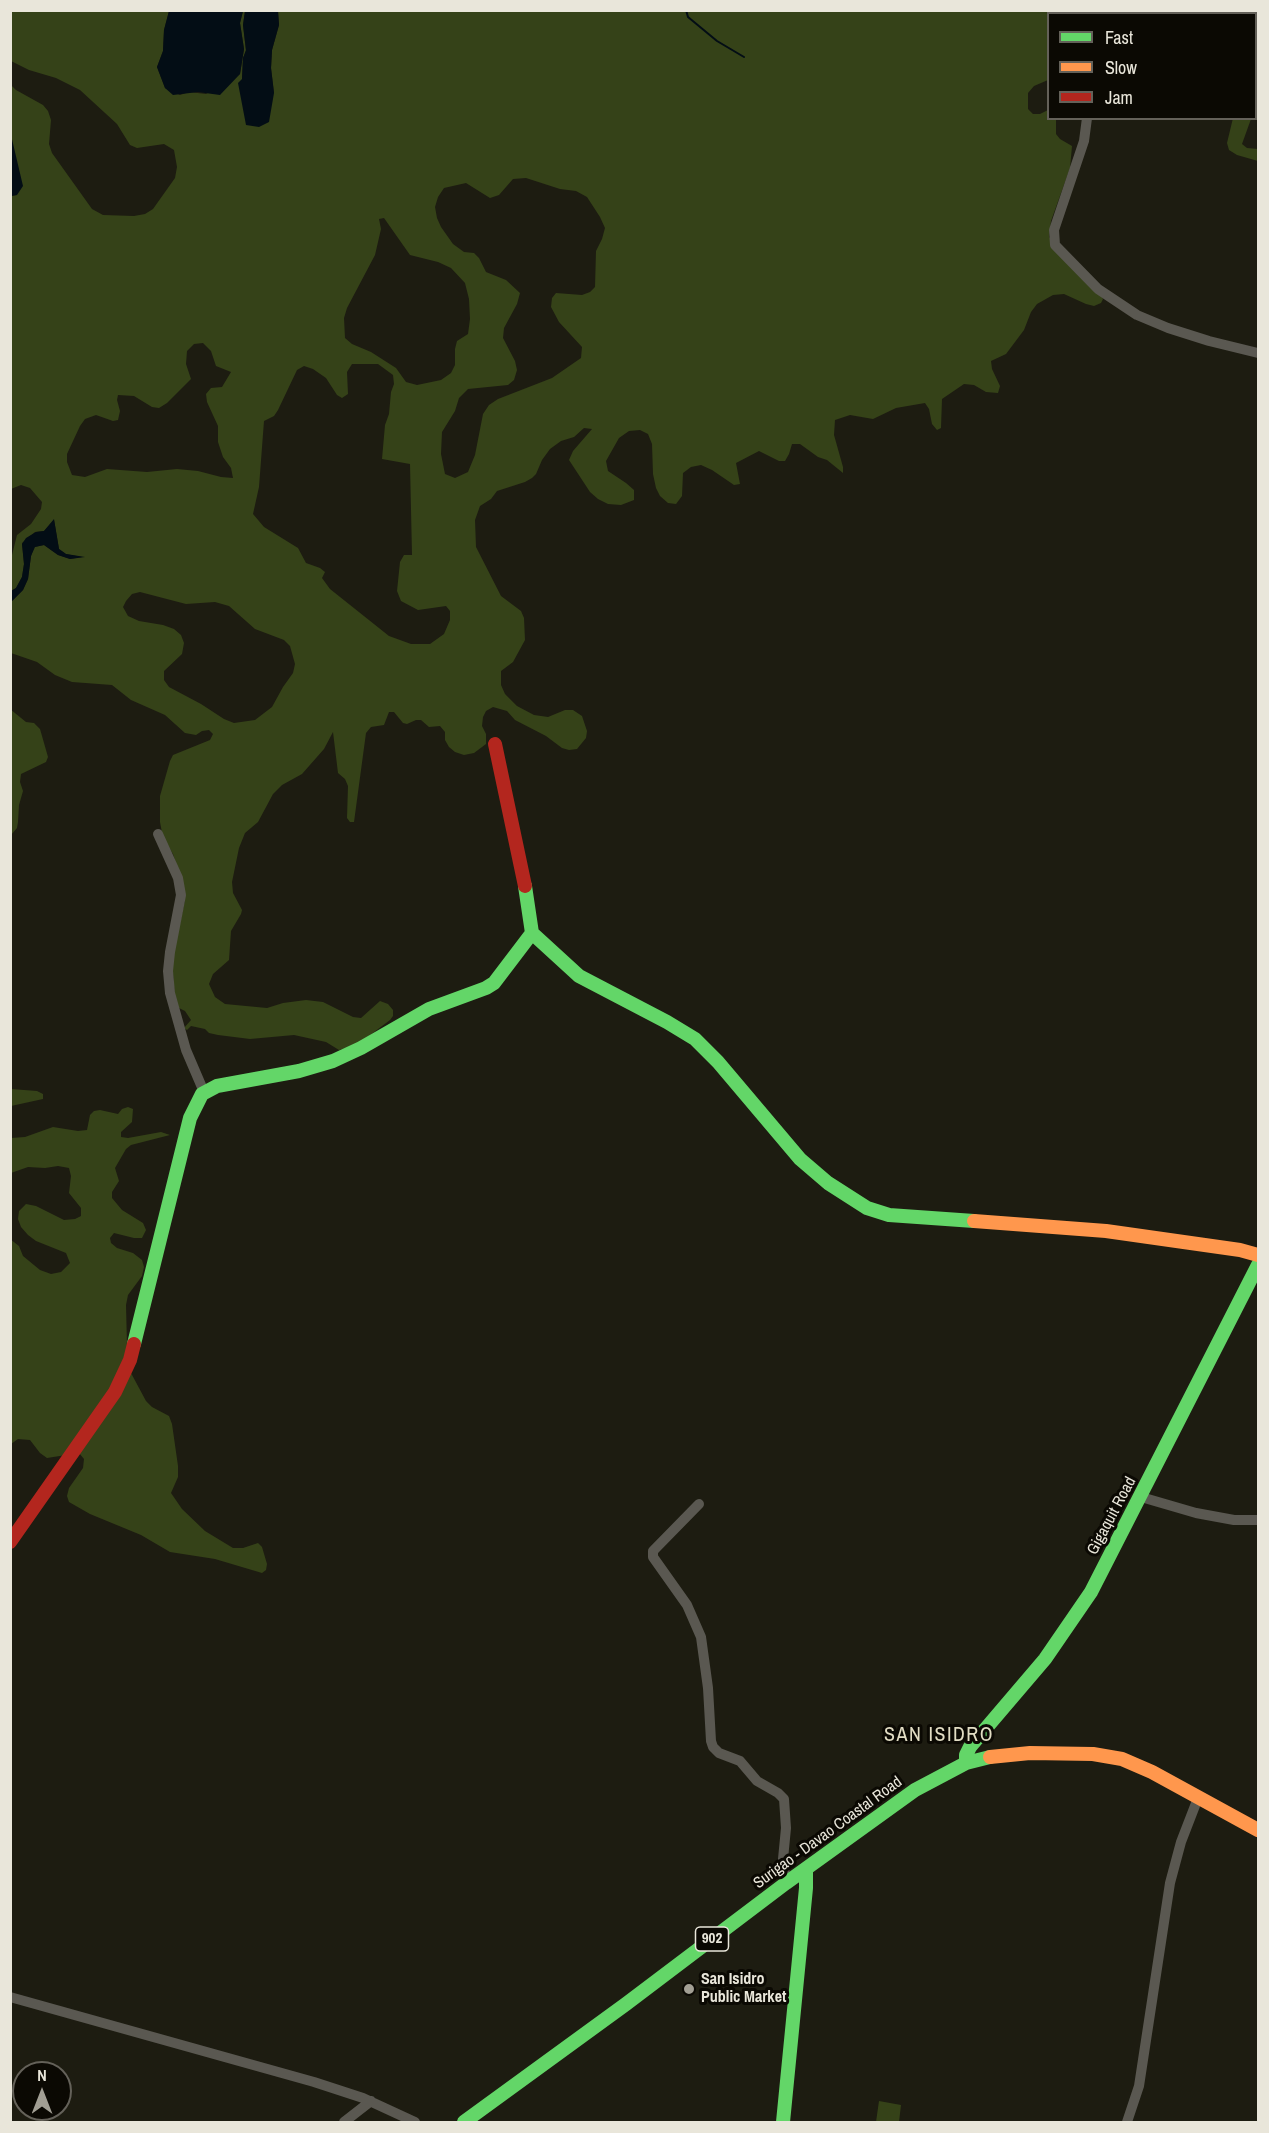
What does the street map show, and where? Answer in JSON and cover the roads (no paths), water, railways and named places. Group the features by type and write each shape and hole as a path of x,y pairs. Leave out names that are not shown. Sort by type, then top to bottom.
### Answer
{"main road":[{"path":"10,1542 115,1392 123,1376 136,1340 190,1118 198,1098 204,1092 217,1086 299,1071 333,1061 361,1048 429,1008 486,988 494,983 531,933 530,909 495,744"},
{"path":"531,933 579,976 668,1022 695,1039 718,1062 800,1159 828,1183 867,1208 889,1215 1106,1231 1240,1250 1258,1255"},
{"name":"Gigaquit Road","path":"966,1763 966,1755 970,1747 1032,1676 1091,1592 1258,1265"},
{"name":"Surigao - Davao Coastal Road","path":"464,2122 915,1790 966,1763 991,1757 1030,1754 1078,1753 1107,1756 1137,1765 1258,1830"},
{"path":"783,2122 807,1869"}],"street":[{"path":"1087,120 1084,141 1054,230 1056,246 1098,289 1137,315 1199,338 1258,352"},
{"path":"158,834 178,878 182,895 170,952 168,971 170,993 186,1050 204,1092"},
{"path":"1141,1497 1196,1513 1234,1520 1258,1520"},
{"path":"699,1504 653,1551 653,1557 687,1605 701,1637 713,1747 719,1753 740,1761 760,1783 784,1799 786,1828 783,1859 786,1883"},
{"path":"1127,2122 1139,2086 1170,1883 1181,1842 1198,1798"},
{"path":"10,1997 303,2078 370,2101 415,2122"},
{"path":"344,2122 370,2101"}],"waterway":[{"path":"686,10 688,17 717,41 744,57"}],"place":[{"name":"San Isidro Public Market","path":"689,1989"}],"district":[{"name":"SAN ISIDRO","path":"939,1736"}]}
